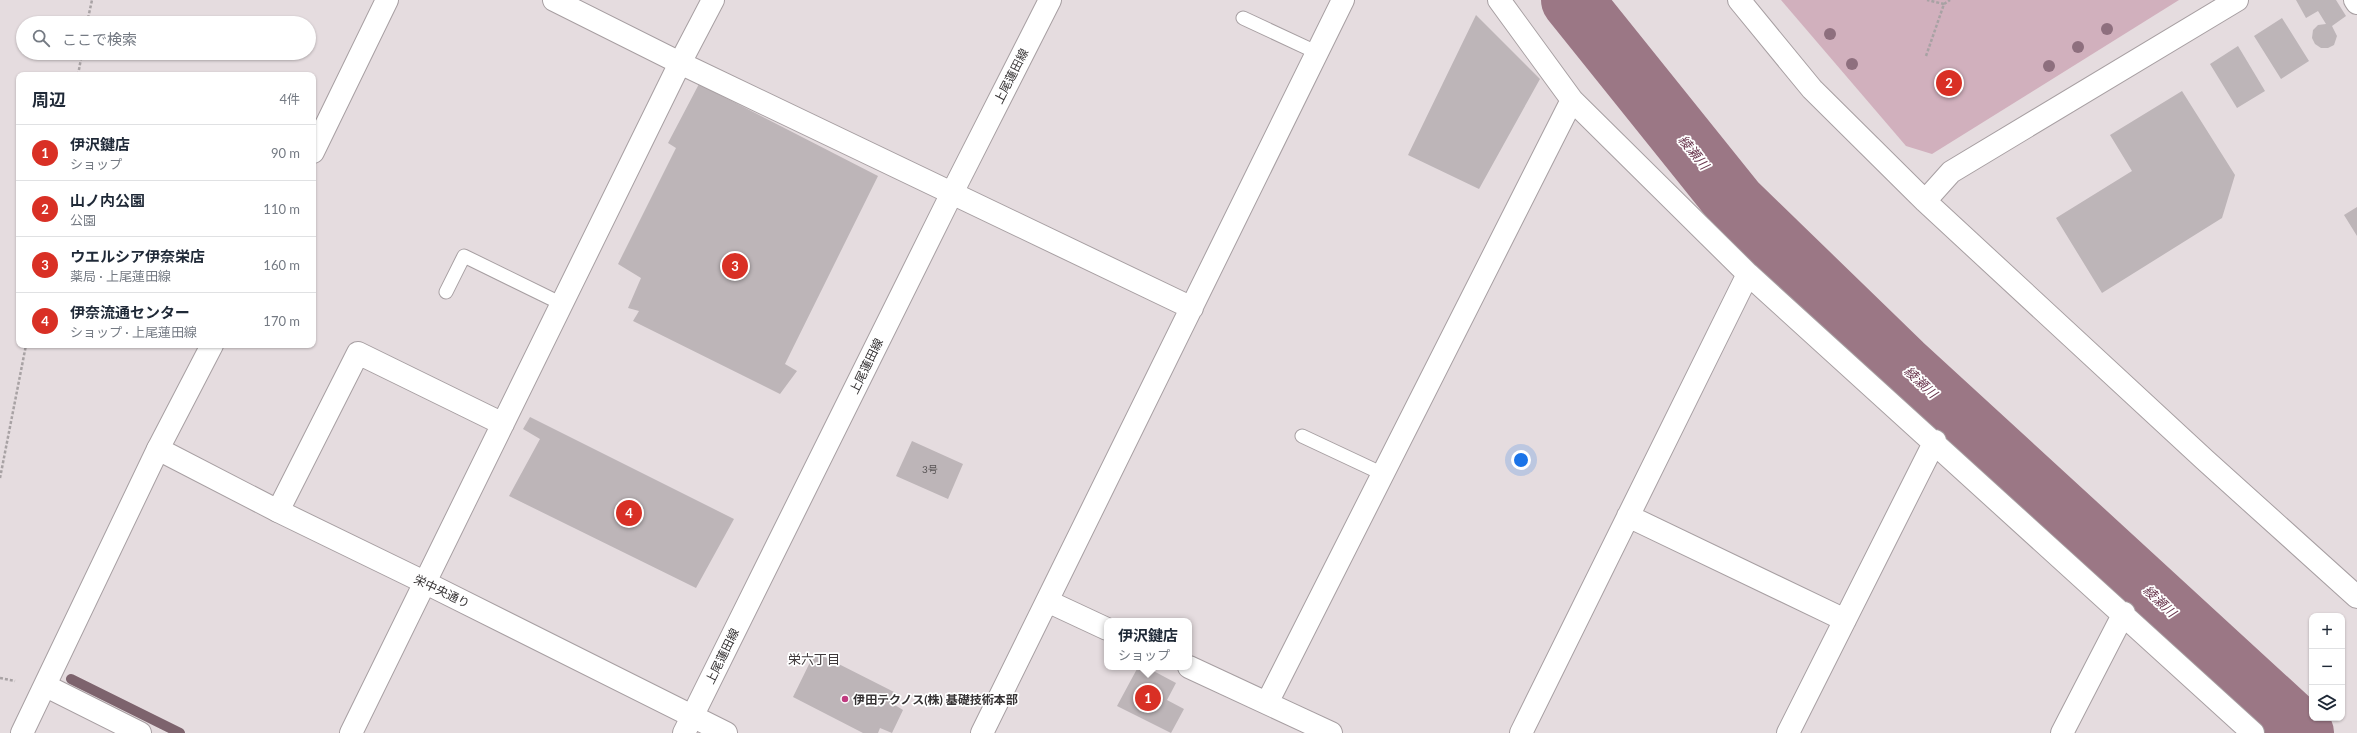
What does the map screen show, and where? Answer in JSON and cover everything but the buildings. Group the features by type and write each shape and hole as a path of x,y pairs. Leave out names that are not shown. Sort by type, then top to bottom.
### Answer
{"street":[{"path":"316,146 387,0"},
{"path":"554,0 680,63 1192,308"},
{"path":"351,733 680,63 713,0"},
{"name":"上尾蓮田線","path":"688,725 952,193 1050,0"},
{"path":"982,733 1343,0"},
{"path":"1499,0 1572,100 1748,274 1935,441 2253,733"},
{"path":"1739,0 1812,89 1925,201 2205,460 2357,596"},
{"path":"1925,201 1951,172 2237,0"},
{"path":"1267,703 1572,100"},
{"path":"1521,733 1748,274"},
{"path":"22,733 46,686 158,449 210,348"},
{"path":"278,511 358,353 503,424"},
{"path":"1788,733 1935,441"},
{"name":"栄中央通り","path":"158,449 278,511 424,582 688,725 726,733"},
{"path":"1628,516 1846,620"},
{"path":"1047,601 1104,628"},
{"path":"2062,733 2124,613"},
{"path":"1192,668 1331,733"},
{"path":"46,686 140,733"}],"lane":[{"path":"1243,18 1318,52"},
{"path":"446,292 464,256 562,304"},
{"path":"1302,436 1383,474"}],"path":[{"path":"89,16 92,0"},
{"path":"1927,0 1944,4"},
{"path":"1926,56 1944,4 1950,0"},
{"path":"79,72 81,60"},
{"path":"0,478 25,348"}],"shaded area":[{"path":"1781,0 2179,0 1932,154 1906,146"}],"waterway":[{"name":"綾瀬川","path":"1572,0 1735,203 1902,365 2303,733"},
{"path":"71,679 180,733"}],"place":[{"name":"山ノ内公園","path":"1949,83"},
{"name":"ウエルシア伊奈栄店","path":"735,266"},
{"name":"伊奈流通センター","path":"629,513"},
{"name":"伊沢鍵店","path":"1148,698"},
{"name":"伊田テクノス(株) 基礎技術本部","path":"845,699"}],"district":[{"name":"栄六丁目","path":"814,659"}]}
